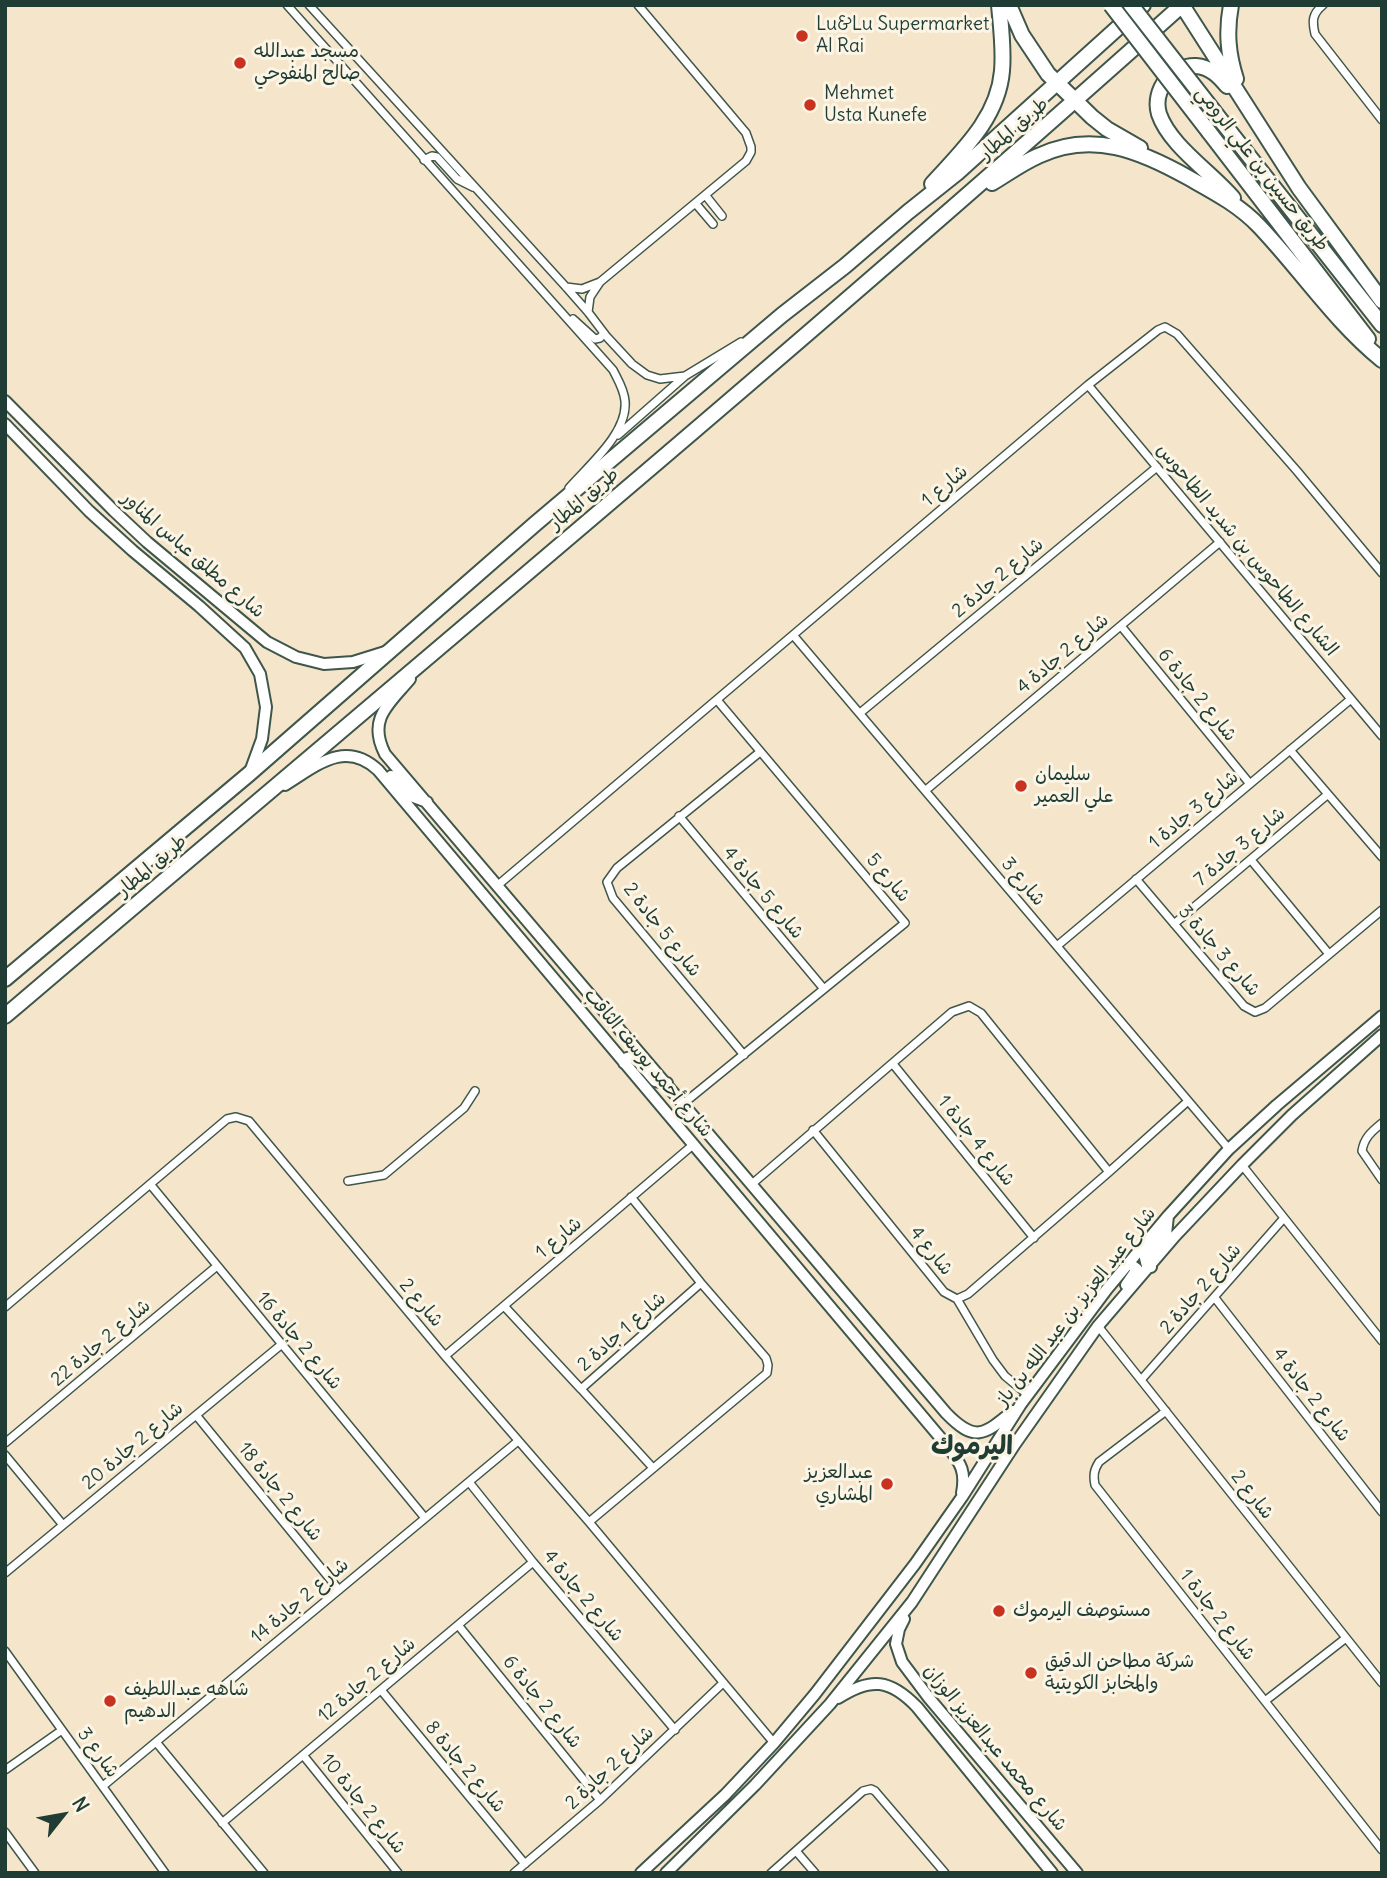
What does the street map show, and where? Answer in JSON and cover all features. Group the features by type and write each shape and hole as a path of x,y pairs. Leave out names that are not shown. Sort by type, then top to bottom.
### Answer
{"highway":[{"path":"908,212 970,142 993,106 1003,69 999,5"},
{"path":"1009,5 1037,60 1075,101 1107,129 1245,212"},
{"name":"طريق حسين بن علي الرومي","path":"1111,5 1382,358"},
{"name":"طريق حسين بن علي الرومي","path":"1131,5 1382,325"},
{"name":"طريق المطار","path":"5,979 249,774 535,524 782,315 957,173 1143,5"},
{"path":"1182,5 1299,188 1382,301"},
{"name":"طريق المطار","path":"5,1016 665,456 955,206 1182,5"},
{"path":"1231,5 1228,48 1242,97"},
{"path":"1242,97 1231,91 1209,69 1196,66 1183,68 1172,74 1163,84 1158,97 1158,110 1174,139 1223,186 1338,319 1382,358"},
{"path":"955,206 1025,162 1063,146 1112,146 1158,161"}],"street":[{"path":"287,5 613,370 622,387 625,413 609,443"},
{"path":"309,5 632,364 647,375 660,379 685,376"},
{"path":"588,312 590,297 600,282 706,196 746,161 751,152 749,138 638,5"},
{"path":"1323,5 1314,13 1312,19 1315,34 1382,120"},
{"path":"424,160 437,157 457,179 477,189"},
{"path":"706,196 722,216"},
{"path":"696,204 713,225"},
{"path":"566,288 582,289 600,282"},
{"path":"561,311 596,339 604,333"},
{"path":"535,524 609,443 685,376 782,315"},
{"name":"شارع 1","path":"498,885 1088,385 1152,334 1165,327 1177,334 1382,573"},
{"name":"الشارع الطاحوس بن شديد الطاحوس","path":"1088,385 1382,736"},
{"name":"شارع مطلق عباس المناور","path":"5,401 147,542 267,642 296,657 324,664 353,662 391,650"},
{"name":"شارع مطلق عباس المناور","path":"5,424 89,511 245,648 260,674 266,707 262,739 249,774"},
{"name":"شارع 2 جادة 2","path":"860,713 1157,467"},
{"name":"شارع 2 جادة 4","path":"926,790 1220,542"},
{"path":"183,594 192,594 198,583"},
{"name":"شارع 2 جادة 6","path":"1121,626 1250,784"},
{"name":"شارع 3","path":"793,635 1229,1149"},
{"name":"شارع أحمد يوسف الثاقب","path":"431,653 382,713 378,733 385,754 946,1413 963,1428 975,1433 990,1430 1024,1400"},
{"name":"شارع 3 جادة 1","path":"1057,946 1351,699"},
{"name":"شارع 5","path":"684,1103 905,923 717,700"},
{"path":"1290,750 1382,857"},
{"name":"شارع 5 جادة 2","path":"744,1055 613,898 607,882 617,868 761,752"},
{"name":"شارع أحمد يوسف الثاقب","path":"253,805 325,760 335,757 356,756 378,770 906,1395 960,1463 965,1479 962,1497"},
{"path":"378,770 388,772 411,796 428,802"},
{"name":"شارع 3 جادة 7","path":"1174,924 1327,795"},
{"name":"شارع 5 جادة 4","path":"679,816 824,989"},
{"path":"1251,860 1329,954"},
{"name":"شارع 3 جادة 3","path":"1136,879 1244,1006 1255,1012 1265,1008 1382,910"},
{"path":"752,1184 953,1012 969,1006 981,1013 1109,1172"},
{"name":"شارع عبد العزيز بن عبد الله بن باز","path":"644,1872 725,1795 815,1694 908,1573 962,1497 1024,1400 1107,1289 1168,1216 1229,1149 1382,1016"},
{"path":"1368,1046 1363,1038 1382,1021"},
{"name":"شارع عبد العزيز بن عبد الله بن باز","path":"668,1871 755,1785 830,1703 912,1602 1015,1444 1098,1326 1175,1236 1242,1164 1382,1035"},
{"path":"1321,1089 1325,1079 1356,1047 1352,1040"},
{"path":"624,1063 627,1058 632,1057 655,1081 667,1083"},
{"name":"شارع 4 جادة 1","path":"893,1064 1034,1238"},
{"path":"348,1181 384,1175 464,1108 475,1091"},
{"name":"شارع 4","path":"813,1130 944,1292 957,1299 968,1294 1034,1238 1188,1101"},
{"name":"شارع 2","path":"5,1307 227,1119 236,1117 248,1121 774,1743"},
{"path":"1382,1124 1371,1132 1362,1151 1382,1180"},
{"name":"شارع 1","path":"445,1356 694,1144"},
{"path":"1242,1164 1382,1341"},
{"name":"شارع 2 جادة 16","path":"149,1184 425,1518"},
{"path":"589,1522 767,1373 766,1358 631,1197"},
{"path":"1150,1267 1147,1266 1145,1258 1166,1234 1168,1216"},
{"name":"شارع 2 جادة 2","path":"1141,1380 1284,1218"},
{"path":"1111,1311 1114,1299 1136,1273 1135,1266 1129,1263"},
{"name":"شارع 2 جادة 22","path":"5,1443 217,1266"},
{"name":"شارع 1 جادة 2","path":"653,1468 581,1389 701,1283"},
{"name":"شارع 2 جادة 4","path":"1215,1298 1382,1512"},
{"path":"957,1299 993,1360 1024,1400"},
{"path":"503,1306 581,1389"},
{"name":"شارع 2","path":"1098,1326 1382,1683"},
{"name":"شارع 2 جادة 20","path":"5,1573 282,1344"},
{"path":"906,1395 912,1396 933,1420 939,1422 944,1419 946,1413"},
{"name":"شارع 2 جادة 1","path":"1166,1411 1099,1462 1094,1470 1095,1485 1382,1850"},
{"name":"شارع 2 جادة 18","path":"196,1415 339,1590"},
{"name":"شارع 2 جادة 14","path":"103,1786 518,1441"},
{"path":"5,1455 63,1525"},
{"name":"شارع 2 جادة 4","path":"468,1482 675,1730"},
{"name":"شارع 2 جادة 12","path":"222,1823 533,1562"},
{"name":"شارع محمد عبدالعزيز الوزان","path":"912,1602 899,1629 896,1644 902,1662 929,1698 1077,1873"},
{"name":"شارع 2 جادة 6","path":"458,1625 600,1800"},
{"path":"1265,1701 1346,1638"},
{"name":"شارع 3","path":"6,1652 165,1873"},
{"name":"شارع 2 جادة 2","path":"514,1873 600,1800 723,1682"},
{"name":"شارع محمد عبدالعزيز الوزان","path":"830,1703 854,1688 869,1684 884,1683 903,1693 1052,1873"},
{"name":"شارع 2 جادة 8","path":"381,1690 525,1864"},
{"path":"917,1707 921,1700 929,1698"},
{"path":"5,1770 62,1730"},
{"path":"156,1742 264,1873"},
{"name":"شارع 2 جادة 10","path":"303,1755 398,1873"},
{"path":"771,1873 863,1791 871,1789 945,1873"},
{"path":"668,1871 663,1862 666,1856 689,1834 693,1824"},
{"path":"5,1832 35,1873"},
{"path":"1025,1839 1032,1841 1055,1869 1061,1870 1068,1863"},
{"path":"796,1851 815,1873"}],"place":[{"name":"Lu&Lu Supermarket Al Rai","path":"802,36"},
{"name":"مسجد عبدالله صالح المنفوحي","path":"240,63"},
{"name":"Mehmet Usta Kunefe","path":"810,105"},
{"name":"سليمان علي العمير","path":"1021,786"},
{"name":"عبدالعزيز المشاري","path":"887,1484"},
{"name":"مستوصف اليرموك","path":"999,1611"},
{"name":"شركة مطاحن الدقيق والمخابز الكويتية","path":"1031,1673"},
{"name":"شاهه عبداللطيف الدهيم","path":"110,1701"}],"district":[{"name":"اليرموك","path":"972,1447"}]}
